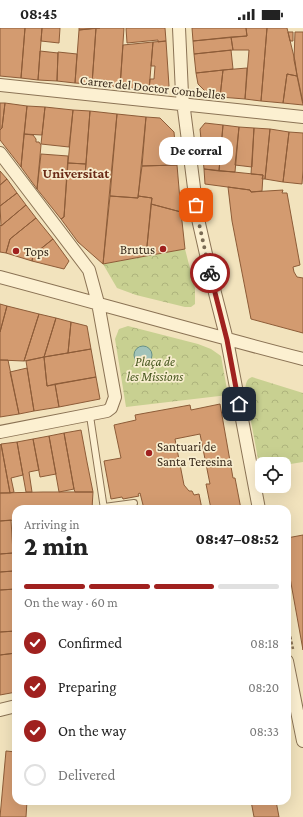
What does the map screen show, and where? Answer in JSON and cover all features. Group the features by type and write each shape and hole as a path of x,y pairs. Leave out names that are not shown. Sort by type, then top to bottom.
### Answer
{"street":[{"path":"178,28 184,105 198,219 227,340 258,505"},
{"name":"Carrer del Doctor Combelles","path":"0,85 303,117"},
{"path":"0,153 89,270 98,303 115,397 111,408 107,411 90,416 0,432"},
{"path":"0,278 98,303 227,340 303,359"},
{"path":"291,672 298,690 303,741"},
{"path":"0,710 12,707"}],"lane":[{"path":"90,416 104,505"},
{"path":"122,505 134,503"}],"green space":[{"path":"185,249 195,288 195,304 191,307 185,307 136,295 117,288 103,264"},
{"name":"Plaça de les Missions","path":"128,326 198,344 211,349 221,356 228,395 126,407 115,339 119,329"},
{"path":"252,377 303,393 303,462 291,464 291,457 258,457 245,390 247,380"}],"water":[{"path":"139,346 147,346 152,351 150,362 147,364 139,364 134,359 134,351"}],"building":[{"path":"0,28 25,28 21,78 0,76"},
{"path":"25,28 42,28 38,80 21,78"},
{"path":"42,28 60,28 59,43 41,41"},
{"path":"79,28 100,28 79,30"},
{"path":"96,28 124,28 120,87 92,84"},
{"path":"96,28 92,84 75,83 79,30"},
{"path":"126,28 165,28 166,41 158,42 158,40 127,43"},
{"path":"192,28 246,28 247,36 193,41"},
{"path":"246,28 267,28 261,101 245,99 249,50 233,50 231,37 247,36"},
{"path":"267,28 287,28 295,61 297,76 287,74 283,103 261,101"},
{"path":"288,32 293,32 293,41 290,41"},
{"path":"295,32 303,32 303,103 294,60"},
{"path":"231,37 233,50 194,54 193,41"},
{"path":"166,41 169,86 167,89 161,91 149,90 150,79 154,79 155,66 151,66 153,42"},
{"path":"153,42 149,90 120,87 123,45"},
{"path":"231,50 233,69 196,73 194,54"},
{"path":"40,51 58,53 57,81 38,80"},
{"path":"58,52 77,54 75,83 57,81"},
{"path":"247,68 245,99 220,97 223,70"},
{"path":"223,70 220,97 210,96 198,84 196,73"},
{"path":"287,74 297,76 303,105 283,103"},
{"path":"0,103 5,103 2,128 0,130"},
{"path":"5,103 27,106 21,167 0,140 0,130 2,128"},
{"path":"27,106 45,107 42,135 24,134"},
{"path":"45,107 73,110 69,147 41,144"},
{"path":"73,110 90,111 86,164 68,163"},
{"path":"90,111 117,114 111,176 85,175"},
{"path":"117,114 146,117 138,198 110,196"},
{"path":"146,117 160,118 174,132 177,165 142,166"},
{"path":"205,123 223,125 219,171 204,169 200,129"},
{"path":"223,125 239,127 235,172 219,171"},
{"path":"239,127 254,128 252,167 235,165"},
{"path":"254,128 270,129 265,179 262,179 263,175 251,174"},
{"path":"270,129 289,132 283,182 265,179"},
{"path":"289,132 303,133 302,184 283,182"},
{"path":"24,134 33,135 36,142 39,142 41,145 37,189 21,167"},
{"path":"41,154 68,156 64,217 61,219 37,189"},
{"path":"68,163 86,164 85,175 111,176 103,264 78,242 61,219 64,217"},
{"path":"177,165 181,212 151,204 152,198 138,196 142,166"},
{"path":"204,169 263,175 262,191 251,192 250,190 205,184"},
{"path":"0,171 7,179 0,185"},
{"path":"7,179 17,193 0,206 0,185"},
{"path":"228,187 250,190 251,192 283,190 282,193 287,193 300,265 293,267 297,277 303,278 303,333 251,319 232,221"},
{"path":"17,193 26,205 1,226 0,206"},
{"path":"110,196 138,198 138,196 152,198 146,256 103,264"},
{"path":"151,204 181,212 185,249 146,256"},
{"path":"26,205 36,218 10,239 6,253 0,252 0,225 1,226"},
{"path":"36,218 53,239 33,255 32,261 6,253 10,239"},
{"path":"53,239 69,261 64,269 32,261 33,255"},
{"path":"0,304 7,306 0,332"},
{"path":"7,306 39,314 24,361 0,360 0,332"},
{"path":"39,314 56,318 44,357 24,361"},
{"path":"56,318 71,322 68,353 44,357"},
{"path":"71,322 87,326 91,349 68,353"},
{"path":"91,349 96,377 47,386 44,357"},
{"path":"44,357 47,386 55,384 59,407 34,411 26,361"},
{"path":"0,360 8,360 19,414 0,417"},
{"path":"27,368 34,411 19,414 10,372"},
{"path":"96,377 100,399 59,407 55,384"},
{"name":"Santuari de Santa Teresina","path":"220,404 233,478 235,478 240,505 210,505 206,484 210,484 200,434 175,439 184,485 189,491 192,491 194,495 199,494 201,505 143,505 140,493 138,494 139,496 123,499 122,497 111,499 104,461 121,458 114,425 136,420 135,415 190,405 191,410"},
{"path":"81,430 93,492 75,492 74,489 64,433"},
{"path":"64,433 74,489 59,492 49,436"},
{"path":"49,436 56,474 40,477 33,439"},
{"path":"33,439 39,470 29,472 32,492 26,492 17,442"},
{"path":"17,442 23,475 11,478 14,492 10,493 1,444"},
{"path":"1,444 10,493 0,493"},
{"path":"93,492 92,505 12,505 12,520 0,521 0,493"},
{"path":"11,520 12,553 0,554 0,521"},
{"path":"303,535 303,650 291,583 291,537"},
{"path":"12,553 12,571 0,572 0,554"},
{"path":"12,571 12,589 0,590 0,572"},
{"path":"12,589 12,631 0,632 0,590"},
{"path":"12,631 12,654 0,655 0,632"},
{"path":"12,654 12,693 0,695 0,655"},
{"path":"6,751 12,752 12,805 27,805 26,817 0,817"},
{"path":"252,805 277,805 279,817 254,817"}],"way so far":[{"path":"196,205 210,273"}],"place":[{"name":"De corral","path":"196,205"},
{"name":"Brutus","path":"163,249"},
{"name":"Tops","path":"16,251"},
{"name":"Santuari de Santa Teresina","path":"149,453"}],"district":[{"name":"Universitat","path":"76,173"}],"route":[{"path":"210,273 227,340 239,404"}]}
